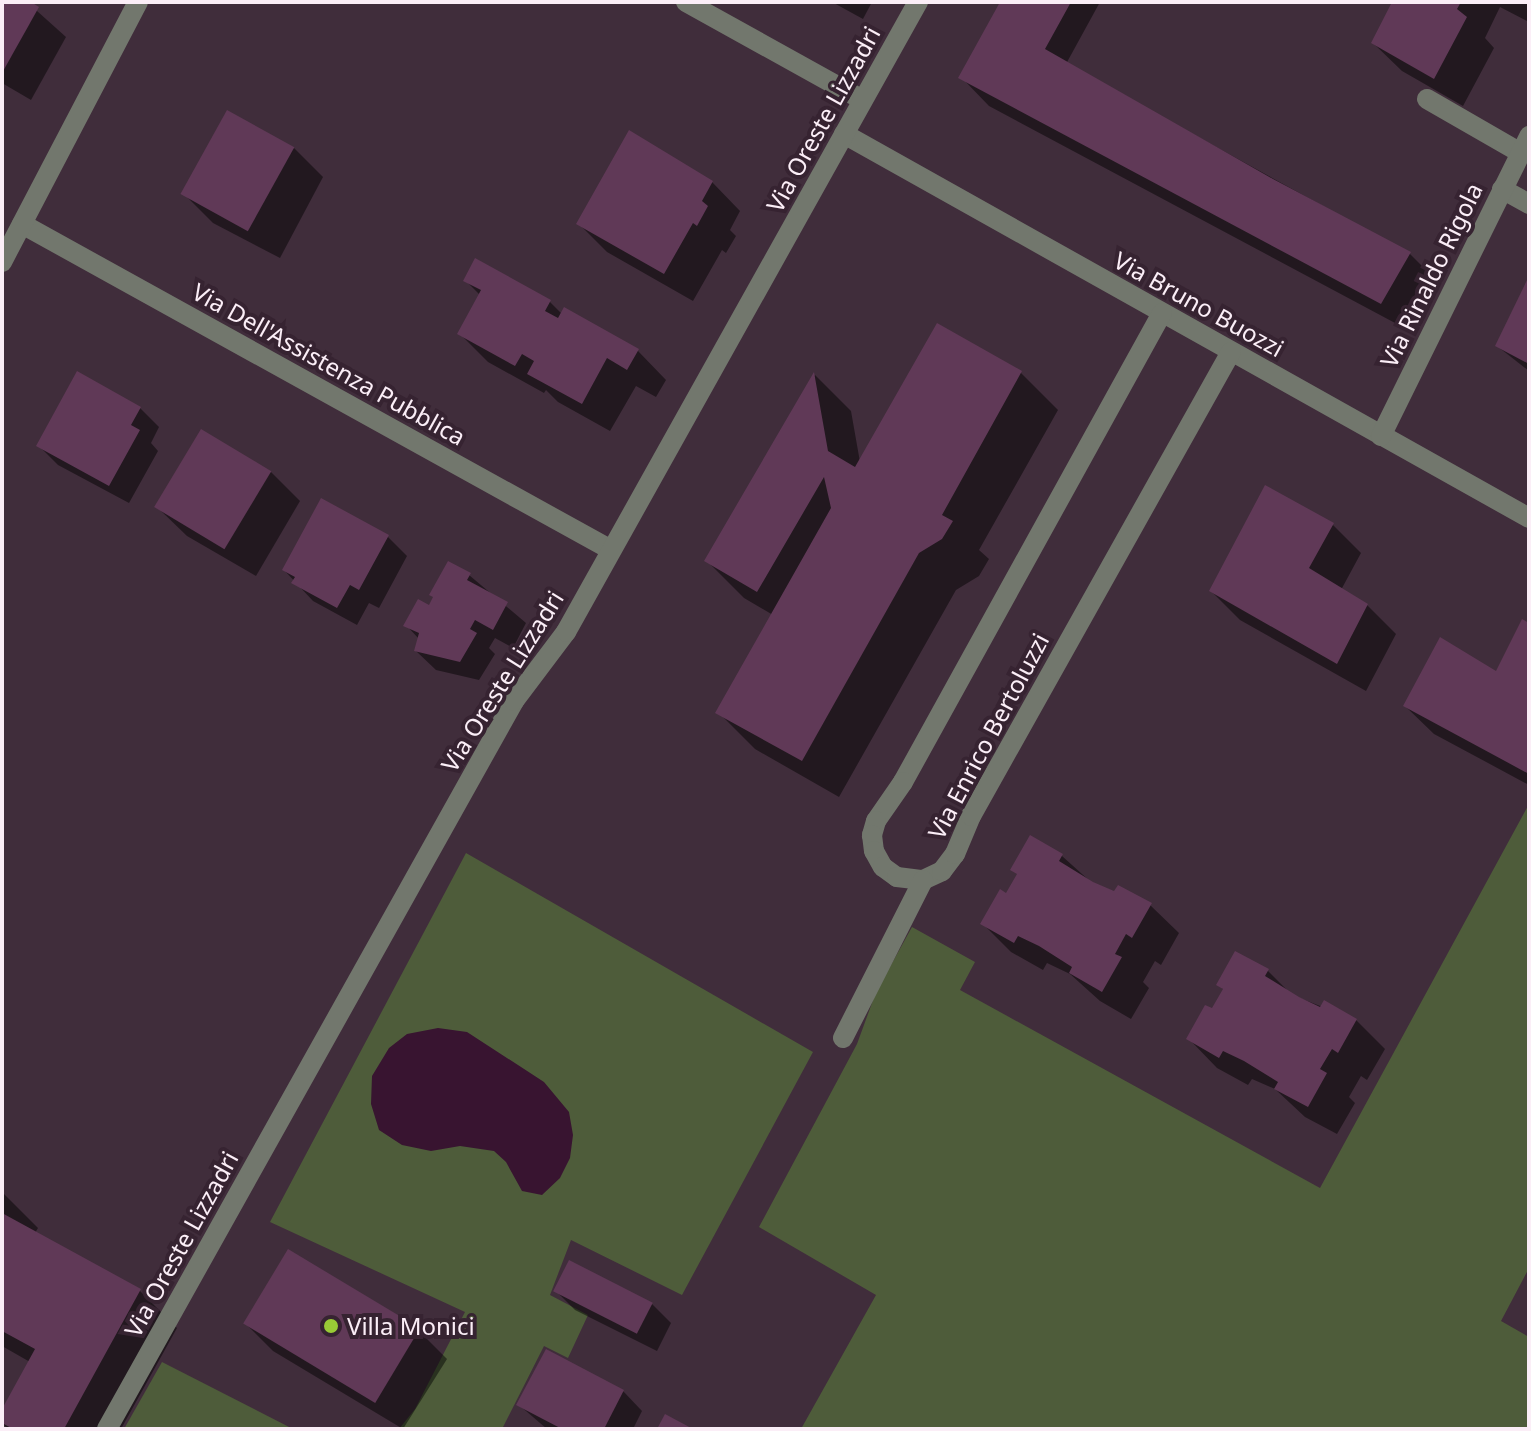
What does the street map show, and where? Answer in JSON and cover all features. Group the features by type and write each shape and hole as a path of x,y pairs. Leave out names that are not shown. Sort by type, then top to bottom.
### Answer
{"street":[{"path":"2,262 138,2"},
{"path":"686,2 863,100"},
{"name":"Via Oreste Lizzadri","path":"107,1429 514,701 560,641 918,2"},
{"path":"1427,99 1525,144"},
{"name":"Via Bruno Buozzi","path":"844,134 1529,518"},
{"name":"Via Rinaldo Rigola","path":"1381,436 1525,144"},
{"path":"1502,189 1529,204"},
{"name":"Via Dell'Assistenza Pubblica","path":"22,224 611,550"},
{"name":"Via Enrico Bertoluzzi","path":"1162,313 903,782 876,821 872,835 874,851 883,867 897,877 923,880 942,871 955,854 971,816 1231,352"},
{"path":"843,1038 923,880"}],"green space":[{"path":"1529,804 1529,1268 1501,1321 1529,1337 1529,1429 801,1429 876,1295 759,1227 857,1044 876,992 912,927 975,962 960,990 1320,1188"},
{"path":"466,853 813,1052 682,1295 571,1240 550,1295 588,1315 568,1358 544,1346 502,1429 399,1429 415,1409 465,1312 270,1222"},
{"path":"162,1362 293,1429 124,1429"}],"shaded area":[{"path":"438,1028 467,1032 544,1082 569,1112 573,1135 570,1158 560,1178 542,1195 522,1191 506,1162 494,1151 460,1146 431,1151 402,1145 379,1130 371,1104 372,1076 389,1048 407,1034"}],"building":[{"path":"2,2 31,2 39,7 2,73"},
{"path":"1000,2 1071,2 1045,49 1273,179 1411,252 1381,304 958,78"},
{"path":"1392,2 1461,2 1457,9 1467,17 1434,79 1371,43"},
{"path":"227,110 294,147 248,231 180,194"},
{"path":"629,130 713,181 702,201 708,206 697,226 693,223 664,274 576,224"},
{"path":"475,258 551,300 545,311 558,318 564,307 639,349 627,370 607,358 582,404 527,374 534,361 522,354 515,366 457,334 481,290 463,281"},
{"path":"1529,276 1529,364 1495,346"},
{"path":"937,323 1022,371 942,515 953,521 942,539 919,553 802,761 715,713 831,508 824,477 757,592 704,561 814,372 828,451 855,467"},
{"path":"77,371 141,407 131,425 140,430 109,486 36,446"},
{"path":"201,429 271,471 224,549 154,507"},
{"path":"1265,485 1334,523 1309,568 1368,604 1337,664 1209,591"},
{"path":"321,498 389,535 359,590 350,585 337,608 291,583 295,577 282,570"},
{"path":"448,561 471,573 467,580 508,602 493,630 475,620 470,629 477,633 460,662 414,651 419,633 403,626 418,599 429,605 433,597 429,595"},
{"path":"1522,619 1529,623 1529,774 1403,706 1440,637 1496,671"},
{"path":"1030,835 1063,854 1059,861 1093,882 1114,891 1118,885 1152,903 1132,938 1126,934 1115,954 1122,957 1102,992 1069,973 1072,967 1039,946 1018,936 1014,943 980,924 1000,889 1006,893 1017,874 1010,870"},
{"path":"1235,951 1269,969 1265,976 1299,997 1320,1007 1324,1000 1357,1019 1338,1053 1332,1049 1320,1069 1327,1073 1308,1107 1274,1089 1278,1082 1244,1061 1223,1051 1219,1058 1186,1039 1205,1005 1212,1008 1223,989 1216,985"},
{"path":"2,1213 141,1289 64,1429 13,1429 2,1423 2,1409 35,1349 2,1331"},
{"name":"Villa Monici","path":"288,1249 420,1328 375,1403 243,1324"},
{"path":"569,1260 653,1303 637,1334 553,1291"},
{"path":"546,1349 624,1390 604,1429 562,1429 516,1405"},
{"path":"665,1414 693,1429 657,1429"}],"place":[{"name":"Villa Monici","path":"331,1326"}]}
